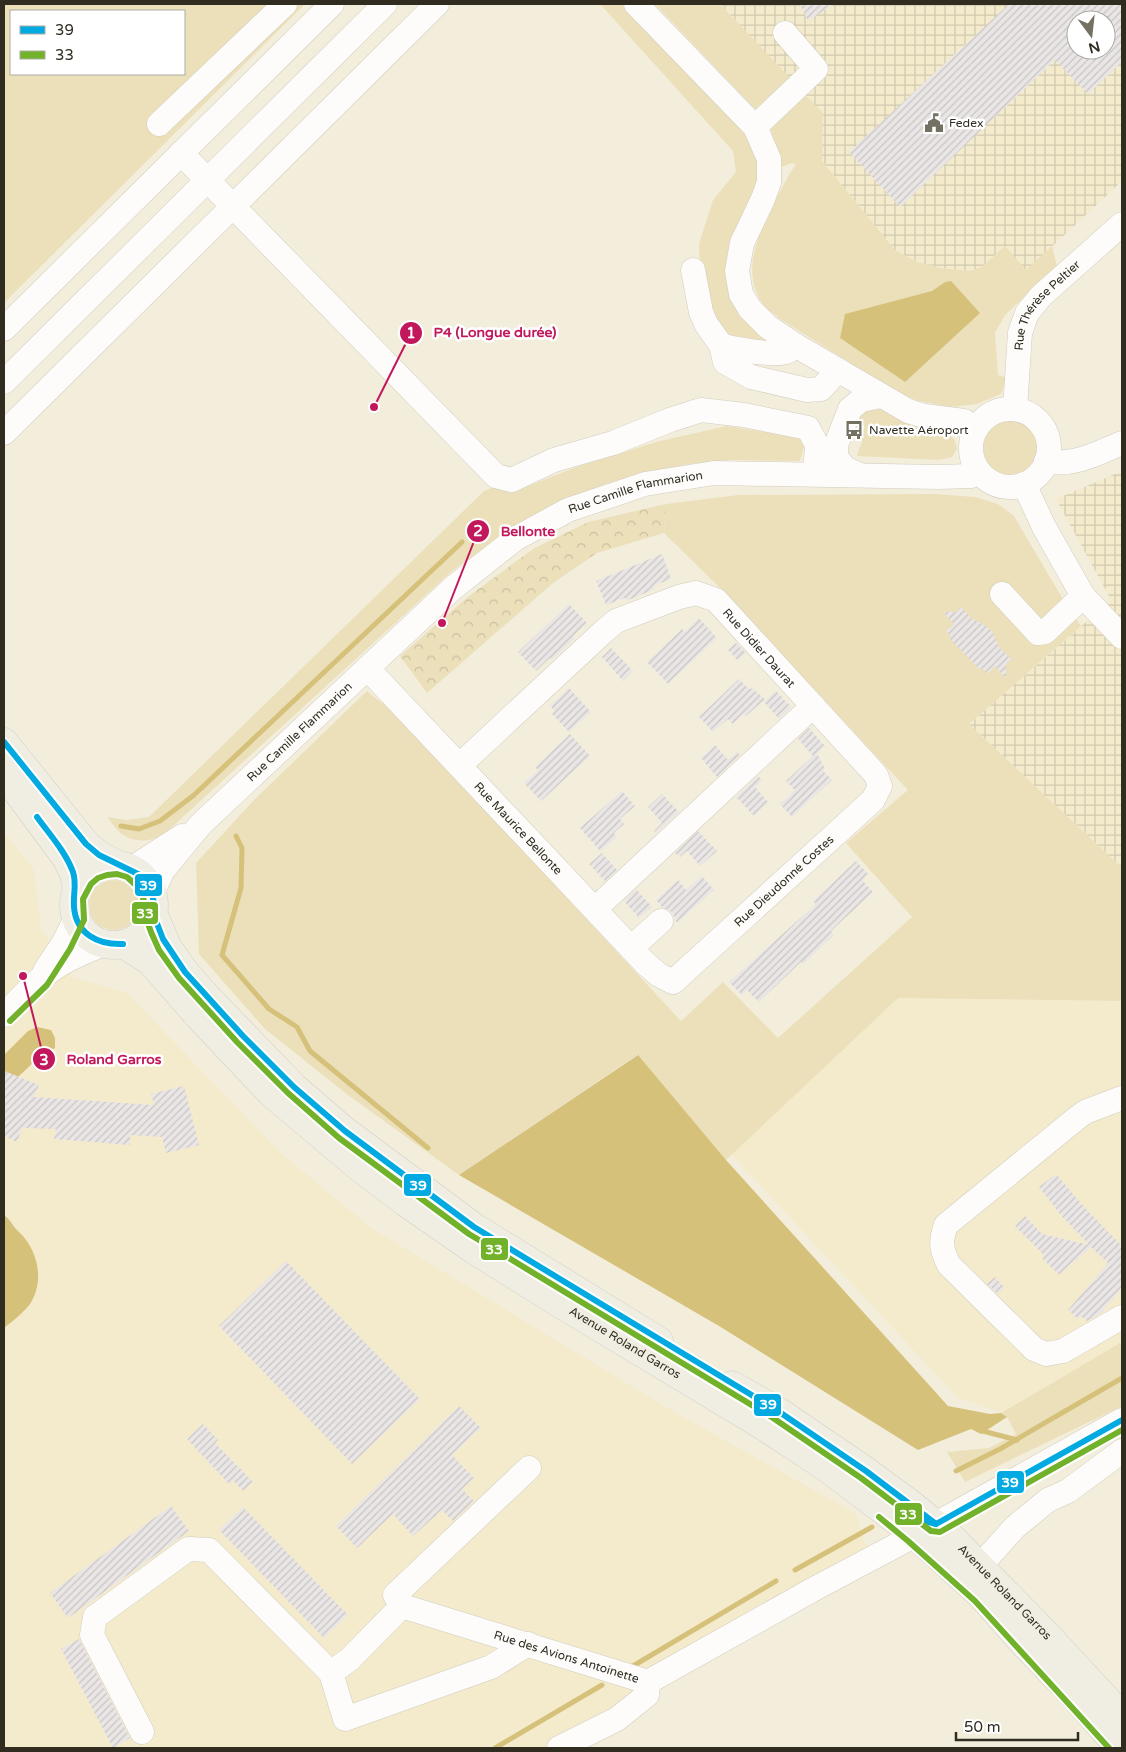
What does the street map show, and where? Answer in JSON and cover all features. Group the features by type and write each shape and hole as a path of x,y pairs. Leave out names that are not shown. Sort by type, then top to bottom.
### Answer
{"main road":[{"path":"4,742 86,844 99,855 144,879 153,903 149,924 143,933 134,940 114,944 94,940 80,927 74,908 77,889 68,859 4,774"},
{"path":"77,889 84,878 94,870 105,866 124,867"},
{"name":"Avenue Roland Garros","path":"153,903 167,946 185,972 294,1087 345,1131 474,1227 631,1324 778,1411 866,1471 925,1529 1024,1644 1068,1688 1120,1748"},
{"name":"Avenue Roland Garros","path":"114,944 150,961 201,1019 272,1094 353,1162 405,1202 474,1250 559,1304 765,1427 925,1529 950,1536 1046,1634 1122,1716"}],"street":[{"path":"159,124 285,4"},
{"path":"4,328 332,4"},
{"path":"4,382 385,4"},
{"path":"4,433 437,4"},
{"path":"636,4 755,127 769,159 769,182 742,243 736,271 742,294 750,309 768,327 795,345 908,411 924,416 964,421 976,429"},
{"path":"755,127 816,69 785,33"},
{"path":"181,153 496,476 512,480 554,460 613,443 670,420 701,410 744,415 808,428 817,445 815,474"},
{"name":"Rue Thérèse Peltier","path":"1014,409 1020,333 1027,313 1041,296 1122,224"},
{"path":"693,270 701,312 706,324 721,344 725,362 751,377 807,390 821,389 838,370"},
{"path":"721,344 733,349 778,354 788,352 795,345"},
{"path":"860,475 845,468 836,457 836,445 850,409 861,400 881,396"},
{"path":"1014,409 1026,412 1036,419 1043,428 1048,444 1046,461 1042,471 1034,479 1012,487 999,486 979,472 973,462 971,451 972,439 976,429 992,413 1014,409"},
{"path":"1046,461 1058,464 1080,460 1122,443"},
{"name":"Rue Camille Flammarion","path":"153,903 163,870 201,824 453,588 515,539 568,510 645,484 714,473 938,477 971,476 979,472"},
{"path":"1024,484 1044,527 1084,596 1122,637"},
{"name":"Rue Didier Daurat","path":"460,765 616,621 679,597 696,593 716,600 876,775"},
{"path":"1002,594 1038,633 1045,632 1050,628 1084,596"},
{"name":"Rue Maurice Bellonte","path":"368,668 631,948 659,975 674,982"},
{"path":"595,909 813,706"},
{"name":"Rue Dieudonné Costes","path":"674,982 873,800 880,786 876,775"},
{"name":"Rue Camille Flammarion","path":"124,867 201,824"},
{"path":"4,1015 40,978 63,944 76,918"},
{"path":"631,948 661,921"},
{"path":"40,978 76,956 114,944"},
{"path":"1122,1098 1085,1112 1077,1118 946,1225 941,1238 942,1253 949,1265 1034,1349 1046,1354 1063,1351 1122,1317"},
{"name":"Rue des Avions Antoinette","path":"402,1606 648,1682 1122,1420"},
{"path":"980,1566 1015,1527 1048,1500 1068,1491 1122,1451"},
{"path":"331,1673 350,1659 402,1606 395,1596 529,1468"},
{"path":"925,1529 926,1535 1046,1634"},
{"path":"142,1732 92,1635 95,1617 188,1550 209,1550 331,1673 345,1719 491,1667 528,1644"},
{"path":"559,1748 617,1719 647,1695 648,1682"}],"shaded area":[{"path":"720,4 1122,4 1122,181 1026,271 1005,246 983,266 971,271 941,268 917,262 895,250 822,161 822,113"},
{"path":"951,281 980,313 905,382 840,338 845,314 932,291 945,282"},
{"path":"1122,471 1122,868 969,724 1111,600 1056,499"},
{"path":"4,832 34,870 41,929 73,977 127,993 282,1154 370,1227 671,1410 855,1513 871,1559 552,1748 4,1748"},
{"path":"898,998 1122,1001 1122,1342 1001,1413 957,1397 731,1154"},
{"path":"37,1027 51,1030 55,1038 55,1048 38,1058 18,1077 4,1071 4,1055 28,1031"},
{"path":"638,1055 726,1160 948,1406 990,1414 1001,1413 1007,1417 981,1434 971,1429 918,1450 719,1326 459,1175"},
{"path":"4,1215 26,1239 35,1257 38,1276 35,1295 30,1304 4,1328"}],"green space":[{"path":"4,4 305,4 4,303"},
{"path":"600,4 627,4 753,142 760,162 760,182 731,260 776,345 722,336 701,296 699,244 713,200 736,172 733,151"},
{"path":"655,4 720,4 791,79 755,109"},
{"path":"803,93 823,113 822,161 895,250 917,262 941,268 971,271 983,266 1005,246 1026,270 1052,246 1057,266 1005,315 995,333 998,375 1007,378 1001,394 977,404 950,407 919,401 895,391 780,319 762,303 756,291 753,278 754,253 767,217 796,164 791,163 782,167 769,124","holes":["945,282 905,382 840,338 933,291"]},
{"path":"866,405 883,409 946,432 954,439 957,448 952,457 939,460 857,456 865,426 858,423"},
{"path":"1004,419 1016,419 1026,423 1034,431 1038,447 1034,463 1026,471 1016,475 1004,475 994,471 986,463 982,453 982,441 986,431 994,423"},
{"path":"727,426 799,437 805,443 800,461 730,460 689,464 649,472 605,484 564,501 511,528 451,572 162,836 143,840 128,838 107,817 127,820 149,817 484,491 494,487 511,493 579,466 660,441"},
{"path":"935,494 975,497 998,504 1014,516 1064,601 1081,626 969,724 1122,868 1122,1001 898,998 726,1160 637,1055 459,1175 348,1095 265,1029 199,954 196,863 255,799 367,691 399,717 681,1021 723,982 778,1038 912,917 846,843 908,790 720,588 664,533 666,504 738,495"},
{"path":"666,504 664,533 597,553 553,583 427,693 400,656 469,596 533,549 588,522"},
{"path":"109,880 119,880 132,887 139,900 139,910 132,923 119,930 109,930 100,926 93,919 89,910 89,900 93,891 100,884"},
{"path":"1122,1342 1122,1406 965,1482 947,1452 989,1448 1016,1434 1007,1417 1001,1413"}],"building":[{"path":"800,4 834,4 808,21"},
{"name":"Fedex","path":"1009,4 1118,4 1122,9 1122,62 1088,94 1055,60 900,207 849,152"},
{"path":"662,554 671,579 653,586 655,589 626,601 625,598 606,605 596,581"},
{"path":"569,604 587,623 573,636 575,638 552,660 550,658 536,671 518,652"},
{"path":"961,607 972,619 986,626 993,633 999,647 1011,659 1006,664 1006,678 995,666 987,674 983,669 979,669 950,639 950,635 946,631 954,624 943,612 956,612"},
{"path":"699,618 717,638 668,684 647,662 682,629 685,632"},
{"path":"736,643 746,653 738,661 728,650"},
{"path":"611,648 633,671 623,681 602,657"},
{"path":"739,679 748,688 753,689 765,699 746,716 743,714 733,724 728,719 713,732 699,717"},
{"path":"569,688 591,712 569,732 552,714 555,711 550,706"},
{"path":"776,691 791,707 779,719 764,702"},
{"path":"809,728 825,746 817,753 824,767 824,772 832,780 792,817 780,804 795,790 786,781 813,756 798,739"},
{"path":"570,734 590,756 541,801 524,783 538,770 535,767"},
{"path":"715,745 728,760 737,752 740,755 717,777 701,758"},
{"path":"758,776 762,780 755,787 768,802 754,816 736,797"},
{"path":"622,791 635,806 620,819 624,824 614,833 617,837 600,851 580,828"},
{"path":"662,794 679,812 656,833 654,831 662,823 648,807"},
{"path":"698,831 717,851 700,866 687,851 680,857 675,853"},
{"path":"602,853 617,870 605,881 589,864"},
{"path":"856,861 868,874 862,880 873,892 831,931 834,935 803,964 801,962 759,1002 747,990 742,995 729,982 816,904 813,901"},
{"path":"702,876 714,890 677,923 672,912 663,908 656,900 678,880 686,890"},
{"path":"636,889 652,907 639,918 624,901"},
{"path":"4,1071 39,1085 34,1097 154,1105 151,1094 184,1086 199,1145 166,1153 162,1137 130,1135 130,1145 54,1139 56,1129 22,1128 17,1142 4,1136"},
{"path":"1056,1174 1085,1208 1122,1246 1122,1288 1100,1314 1087,1321 1081,1316 1078,1319 1068,1310 1108,1263 1091,1247 1059,1275 1042,1258 1045,1256 1015,1226 1025,1216 1042,1234 1089,1245 1060,1214 1039,1187"},
{"path":"286,1261 420,1399 352,1464 219,1326"},
{"path":"995,1277 1004,1287 998,1294 987,1284"},
{"path":"459,1406 481,1428 452,1455 474,1478 462,1489 474,1501 453,1521 442,1510 413,1536 393,1514 357,1548 336,1526"},
{"path":"203,1424 218,1440 215,1443 253,1482 243,1491 233,1480 229,1484 187,1439"},
{"path":"171,1506 189,1531 68,1618 50,1593"},
{"path":"243,1507 348,1615 324,1638 219,1530"},
{"path":"79,1639 130,1738 113,1748 61,1649"}],"waterway":[{"path":"121,826 139,829 160,821 194,795 462,542"},
{"path":"236,836 242,848 241,888 222,955 269,1009 297,1027 310,1051 428,1148"},
{"path":"956,1471 1000,1449 1122,1378"},
{"path":"979,1430 1017,1440"},
{"path":"795,1570 872,1527"},
{"path":"633,1666 776,1581"},
{"path":"495,1748 602,1685"}],"transit line":[{"name":"39","path":"4,742 86,844 99,855 140,875 148,884 154,903 153,913 163,939 185,972 243,1036 294,1087 345,1131 474,1227 778,1411 866,1471 936,1524"},
{"name":"39","path":"37,817 70,864 75,881 74,907 79,924 84,931 97,940 123,944"},
{"name":"33","path":"10,1021 47,985 70,949 84,920 83,899 91,884 98,878 107,875 117,874 127,877 140,889 145,904 145,915 151,932 159,950 179,978 237,1042 288,1093 339,1138 469,1234 773,1418 861,1478 931,1531 940,1532 1122,1430"},
{"name":"39","path":"898,1505 921,1520 936,1524 1122,1420"},
{"name":"33","path":"879,1517 975,1601 1109,1748"}],"place":[{"name":"Fedex","path":"934,123"},
{"name":"P4 (Longue durée)","path":"374,407"},
{"name":"Navette Aéroport","path":"854,430"},
{"name":"Bellonte","path":"442,623"},
{"name":"Roland Garros","path":"23,976"}]}
